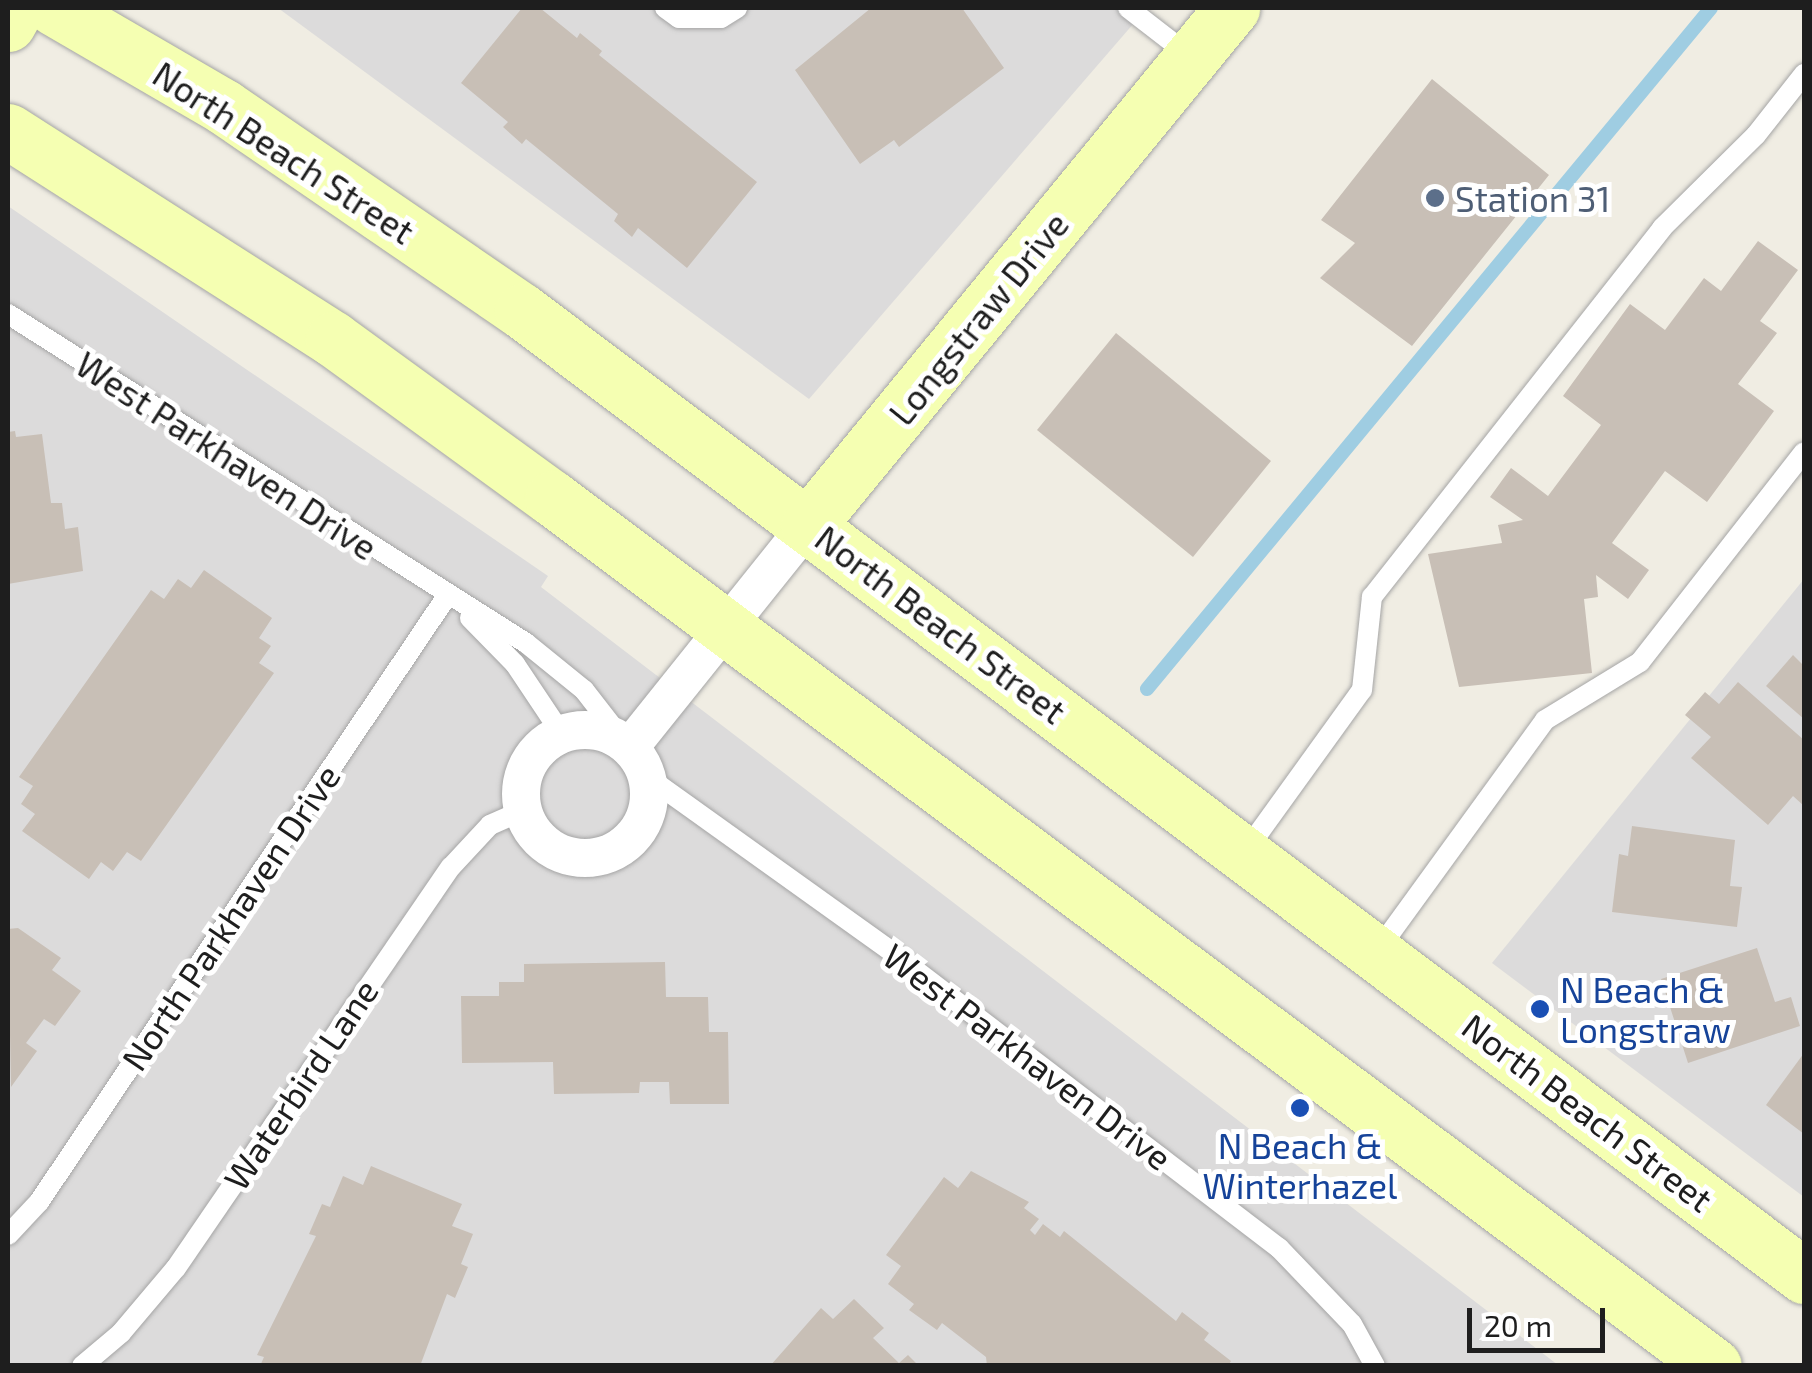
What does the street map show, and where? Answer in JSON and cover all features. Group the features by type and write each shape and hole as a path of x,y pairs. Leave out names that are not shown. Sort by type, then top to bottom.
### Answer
{"main road":[{"path":"8,24 17,8"},
{"name":"North Beach Street","path":"54,8 224,107 506,300 1804,1276"},
{"name":"Longstraw Drive","path":"808,526 1232,8"},
{"path":"8,130 333,339 1714,1366"}],"street":[{"name":"Longstraw Drive","path":"727,631 808,526"},
{"path":"635,756 596,732 560,733 524,774 522,811 541,842 574,859 610,855 640,831 635,756 727,631"}],"lane":[{"path":"666,8 679,18 721,18 737,8"},
{"path":"1128,8 1192,57"},
{"path":"1245,852 1362,690 1372,597 1662,228 1756,134 1804,74"},
{"name":"West Parkhaven Drive","path":"8,314 526,643 584,690 635,756 1279,1248 1352,1324 1375,1366"},
{"path":"1376,951 1546,720 1640,662 1804,452"},
{"name":"West Parkhaven Drive","path":"447,596 515,664 560,733"},
{"name":"North Parkhaven Drive","path":"8,1234 39,1202 447,596"},
{"name":"Waterbird Lane","path":"82,1366 121,1333 176,1268 451,867 490,825 522,811"}],"shaded area":[{"path":"278,8 1147,8 809,399"},
{"path":"8,206 548,576 541,587 1558,1365 8,1365"},
{"path":"1804,579 1804,1197 1492,963"}],"building":[{"path":"522,8 540,8 577,38 580,33 602,51 599,55 757,182 687,268 638,228 632,237 614,221 618,214 526,139 522,144 503,127 508,122 461,83"},
{"path":"871,8 962,8 1004,68 899,147 894,140 860,164 795,70"},
{"name":"Station 31","path":"1432,79 1549,175 1412,346 1320,278 1355,243 1321,220"},
{"path":"1758,241 1798,270 1760,321 1777,333 1738,384 1774,411 1707,502 1665,471 1612,543 1649,570 1628,599 1596,575 1598,597 1584,599 1592,673 1459,687 1428,554 1502,543 1498,525 1523,520 1490,497 1511,468 1548,496 1601,425 1563,396 1630,304 1665,330 1704,278 1721,291"},
{"path":"1116,333 1271,461 1193,557 1037,430"},
{"path":"15,431 16,437 42,434 51,503 62,503 65,529 78,527 83,571 8,584 8,432"},
{"path":"204,570 272,618 259,638 271,646 259,663 274,673 141,861 127,852 113,871 101,862 89,879 22,831 35,814 21,804 33,786 19,777 151,590 164,599 178,579 191,588"},
{"path":"1793,655 1804,666 1804,719 1766,686"},
{"path":"1738,682 1804,740 1804,806 1793,796 1768,825 1691,758 1711,737 1685,715 1705,692 1719,704"},
{"path":"1632,826 1735,840 1730,886 1742,887 1737,927 1612,912 1619,854 1628,856"},
{"path":"18,928 61,958 52,970 81,991 55,1026 44,1019 26,1043 37,1051 11,1087 8,929"},
{"path":"1757,948 1775,1002 1791,997 1800,1026 1688,1063 1661,979"},
{"path":"665,962 666,997 708,997 709,1032 728,1032 729,1104 670,1104 669,1082 640,1082 639,1093 554,1094 553,1062 462,1063 461,996 499,996 499,982 524,982 524,964"},
{"path":"1804,1053 1804,1134 1766,1105"},
{"path":"371,1166 462,1204 452,1226 473,1234 461,1264 468,1267 455,1298 447,1294 420,1366 260,1366 264,1357 257,1355 316,1236 309,1234 322,1204 330,1207 343,1176 363,1185"},
{"path":"971,1171 1029,1202 1024,1208 1039,1219 1030,1230 1035,1235 1043,1224 1060,1237 1064,1231 1176,1321 1182,1312 1209,1333 1204,1340 1231,1361 1228,1366 987,1366 986,1357 942,1323 937,1330 909,1310 914,1304 888,1284 901,1266 886,1255 944,1177 958,1188"},
{"path":"854,1299 884,1328 873,1338 899,1363 908,1355 919,1366 770,1366 821,1308 833,1319"}],"waterway":[{"path":"1147,689 1711,8"}],"place":[{"name":"Station 31","path":"1435,198"},
{"name":"N Beach & Longstraw","path":"1540,1009"},
{"name":"N Beach & Winterhazel","path":"1300,1108"}]}
